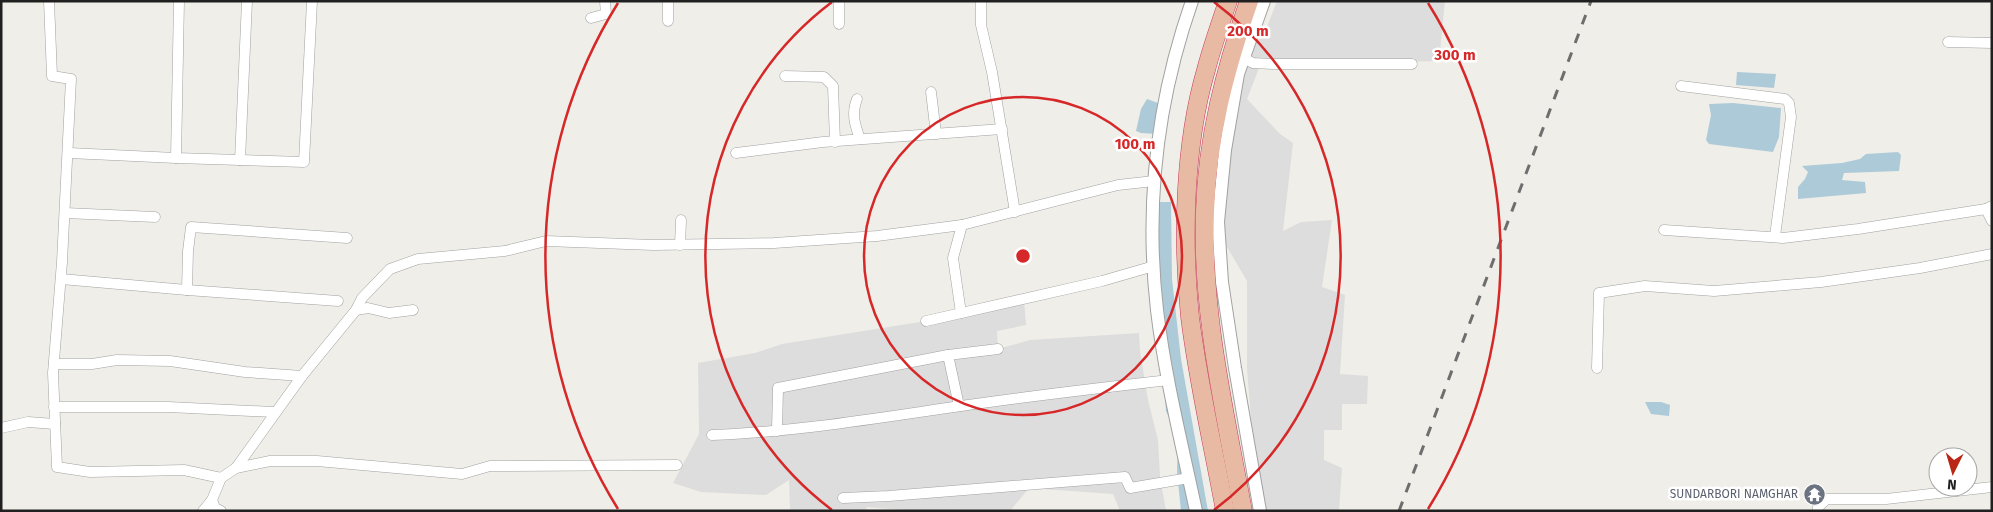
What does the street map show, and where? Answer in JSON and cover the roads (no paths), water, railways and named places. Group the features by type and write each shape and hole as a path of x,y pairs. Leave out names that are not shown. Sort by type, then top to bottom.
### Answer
{"highway":[{"path":"1225,511 1198,376 1190,316 1186,229 1191,156 1199,96 1205,70 1228,1"},
{"path":"1242,511 1210,322 1205,263 1204,211 1208,164 1219,98 1231,52 1249,1"}],"street":[{"path":"49,1 52,76 71,79 69,153 54,364 57,467 90,472 184,470 221,478"},
{"path":"176,158 179,1"},
{"path":"240,160 247,1"},
{"path":"69,153 304,162 312,1"},
{"path":"591,18 606,14 605,1"},
{"path":"668,1 668,22"},
{"path":"838,24 839,1"},
{"path":"981,1 981,25 992,72 1015,212"},
{"path":"1192,1 1179,38 1167,85 1158,136 1154,180 1154,266 1157,310 1168,380 1196,511"},
{"path":"1260,511 1224,292 1218,222 1225,150 1238,74 1264,1"},
{"path":"1948,42 1992,43"},
{"path":"1243,58 1253,63 1274,64 1412,64"},
{"path":"785,76 824,77 833,86 835,142"},
{"path":"1681,86 1785,99 1789,103 1790,117 1775,236"},
{"path":"931,92 936,134"},
{"path":"857,99 853,109 854,123 860,140"},
{"path":"736,153 835,142 1002,129"},
{"path":"236,468 274,412 356,310 362,298 390,269 418,259 505,251 546,241 680,245 774,243 877,236 962,225 1118,185 1154,180"},
{"path":"1664,230 1783,238 1858,229 1989,207 1992,221"},
{"path":"65,213 155,216"},
{"path":"680,245 681,220"},
{"path":"961,313 953,258 962,225"},
{"path":"187,290 188,250 191,227 347,238"},
{"path":"1598,368 1599,293 1645,286 1714,291 1821,282 1920,268 1992,254"},
{"path":"926,321 1085,285 1154,266"},
{"path":"61,279 338,300"},
{"path":"356,310 368,308 390,313 413,310"},
{"path":"777,431 778,388 948,356 998,349"},
{"path":"948,356 959,406"},
{"path":"54,364 92,364 117,360 170,361 245,372 302,376"},
{"path":"712,435 777,431 1168,380"},
{"path":"54,407 168,407 274,412"},
{"path":"1,428 28,422 55,424"},
{"path":"202,511 212,500 221,478 236,468 270,461 317,462 462,474 490,466 677,465"},
{"path":"843,498 898,496 1125,477 1130,488 1189,478"},
{"path":"1818,511 1818,508 1827,498 1886,499 1992,487"},
{"path":"212,500 214,508 221,511"}],"water":[{"path":"1737,72 1776,74 1774,88 1736,85"},
{"path":"1147,99 1169,107 1158,134 1136,131 1141,109"},
{"path":"1733,103 1781,108 1779,137 1773,152 1709,144 1706,140 1711,115 1709,104"},
{"path":"1898,152 1901,155 1899,171 1844,173 1842,180 1865,182 1866,193 1798,199 1798,187 1808,172 1802,166 1842,163 1860,159 1866,154"},
{"path":"1151,202 1171,202 1172,279 1181,359 1208,511 1181,511 1177,471 1178,438 1166,411"},
{"path":"1645,402 1661,402 1670,405 1669,416 1651,414"}],"railway":[{"path":"1399,511 1591,1"}],"place":[{"name":"SUNDARBORI NAMGHAR","path":"1814,494"}]}
